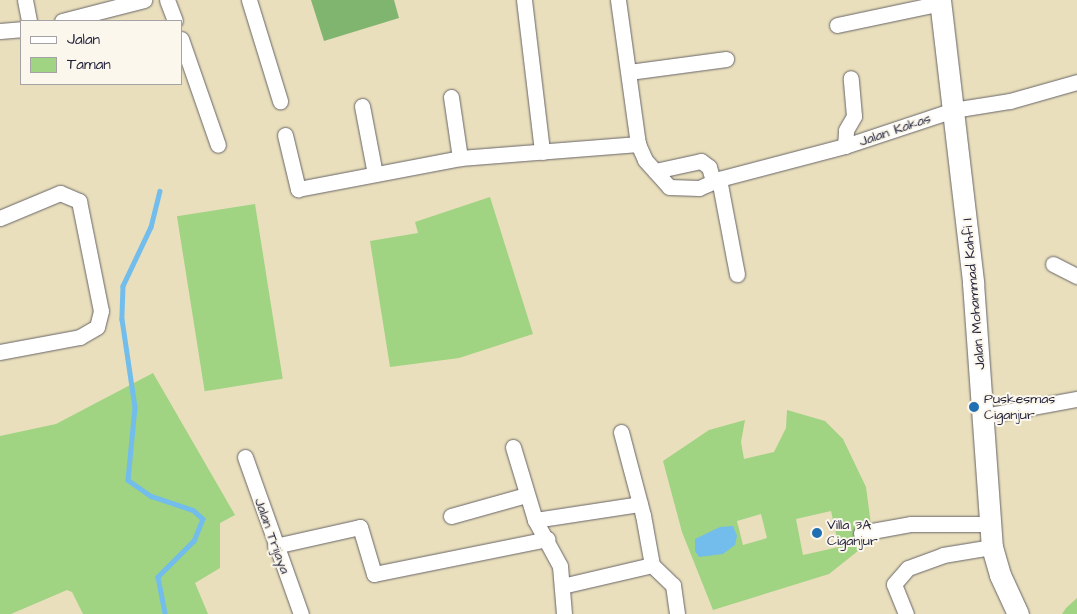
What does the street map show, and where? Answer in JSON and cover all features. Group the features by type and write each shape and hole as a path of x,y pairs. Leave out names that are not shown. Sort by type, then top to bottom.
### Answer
{"main road":[{"name":"Jalan Mohammad Kahfi I","path":"940,1 967,224 984,416 992,547 1000,575 1018,614"}],"street":[{"path":"25,0 29,20"},
{"path":"64,20 97,7 144,0"},
{"path":"168,0 175,20"},
{"path":"249,0 280,101"},
{"path":"524,0 542,152"},
{"name":"Jalan Kakas","path":"618,0 638,144 655,171 669,187 699,188 714,176 845,146 953,110 1010,101 1077,82"},
{"path":"837,25 940,1"},
{"path":"0,31 20,29"},
{"path":"182,42 218,145"},
{"path":"629,72 726,59"},
{"path":"845,146 846,130 854,116 851,78"},
{"path":"451,97 460,158"},
{"path":"362,106 375,174"},
{"path":"286,135 298,189 460,158 638,144"},
{"name":"Jalan Kakas","path":"655,171 701,162 714,176"},
{"path":"714,176 737,274"},
{"path":"0,218 60,193 79,202 101,311 97,327 80,337 0,352"},
{"path":"1053,264 1077,276"},
{"path":"984,416 1077,399"},
{"path":"621,432 640,504 652,565 673,585 677,614"},
{"path":"513,447 535,520 548,539 560,566 564,614"},
{"name":"Jalan Trijaya","path":"245,457 275,546 301,614"},
{"path":"451,516 526,495"},
{"path":"535,520 640,504"},
{"path":"861,533 910,524 990,524"},
{"path":"275,546 360,527 374,574 548,539"},
{"path":"906,614 894,584 908,568 943,555 992,547"},
{"path":"562,586 652,565"}],"green space":[{"path":"311,0 394,0 399,18 324,41"},
{"path":"490,197 533,334 459,358 390,367 370,241 418,233 415,222"},
{"path":"255,204 283,379 205,391 177,216"},
{"path":"153,373 235,515 220,523 220,568 195,583 208,614 83,614 72,592 67,590 11,614 0,614 0,436 56,424"},
{"path":"787,410 825,421 843,439 866,487 872,532 868,543 829,574 713,610 682,532 663,461 709,430 745,420 741,442 744,459 774,452 786,428","holes":["831,511 839,547 803,555 796,519","761,514 767,538 743,545 737,521"]},
{"path":"1077,598 1077,614 1062,614 1066,608"}],"water":[{"path":"733,526 737,536 735,545 723,554 699,557 695,551 695,539 720,527"}],"waterway":[{"path":"160,191 151,227 123,286 122,319 135,407 128,480 151,496 193,510 203,519 194,541 158,577 165,614"}],"place":[{"name":"Puskesmas Ciganjur","path":"974,407"},
{"name":"Villa 3A Ciganjur","path":"817,533"}]}
